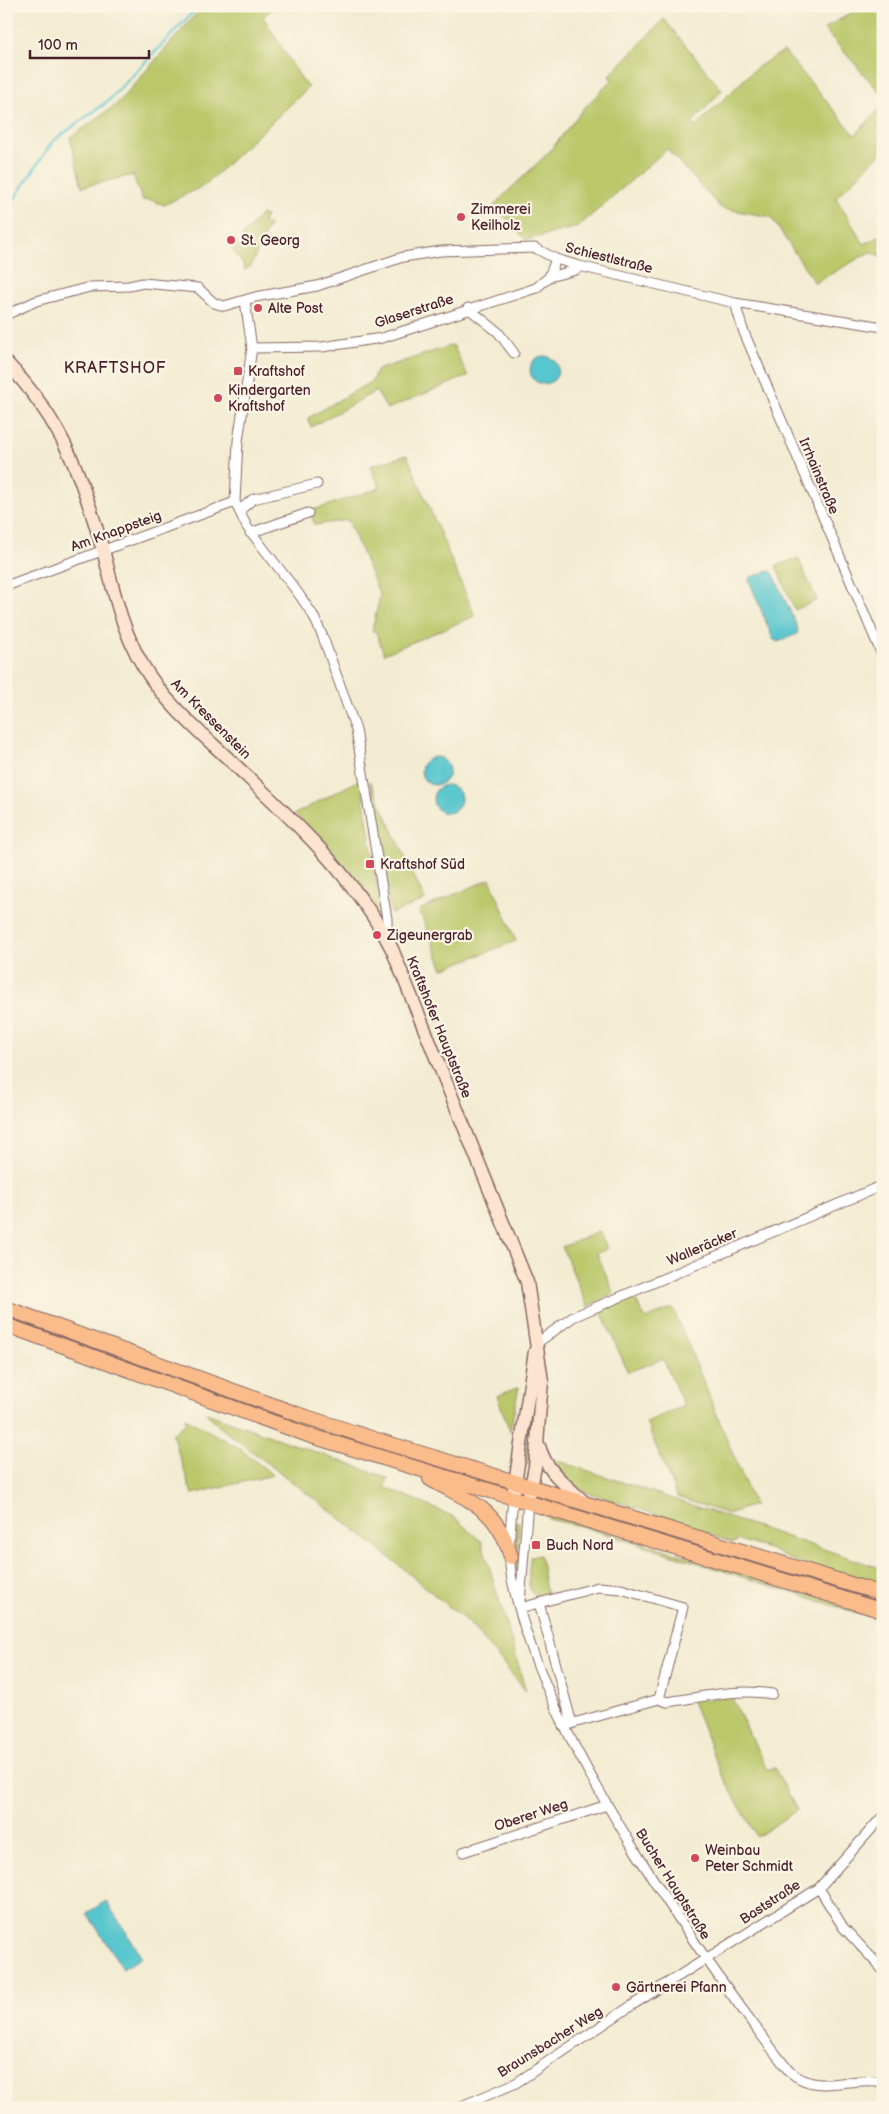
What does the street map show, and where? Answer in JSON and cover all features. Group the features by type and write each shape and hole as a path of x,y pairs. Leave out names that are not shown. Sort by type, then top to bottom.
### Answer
{"main road":[{"path":"6,1308 297,1414 883,1594"},
{"path":"6,1326 289,1428 883,1611"},
{"path":"408,1465 430,1480 472,1501 492,1516 506,1539 511,1557"}],"street":[{"name":"Schiestlstraße","path":"245,301 255,297 317,286 403,257 442,251 536,248 556,258 579,266 735,302 883,327"},
{"path":"549,277 556,258"},
{"name":"Glaserstraße","path":"252,348 322,347 382,338 468,308 536,288 549,277 576,270 579,266"},
{"path":"6,315 36,301 90,286 129,286 143,283 198,288 214,303 224,306 245,301 252,348 238,441 235,502 250,533 313,615 356,730 387,918 387,926 383,933"},
{"name":"Irrhainstraße","path":"735,302 743,330 883,657"},
{"path":"468,308 498,332 514,353"},
{"name":"Am Kressenstein","path":"6,362 45,408 65,441 84,485 129,638 158,688 180,713 320,848 357,894 383,933"},
{"path":"239,511 253,499 317,484"},
{"name":"Am Knappsteig","path":"6,586 235,502"},
{"path":"250,533 308,513"},
{"name":"Kraftshofer Hauptstraße","path":"383,933 395,956 524,1274 542,1381 538,1441 528,1501"},
{"name":"Walleräcker","path":"536,1343 573,1317 883,1185"},
{"name":"Kraftshofer Hauptstraße","path":"513,1497 536,1343"},
{"path":"538,1441 543,1458 552,1473 583,1501"},
{"name":"Bucher Hauptstraße","path":"513,1497 512,1578 546,1688 568,1725 590,1777 705,1960 752,2023 797,2078 807,2083 820,2085 865,2081 883,2082"},
{"name":"Bucher Hauptstraße","path":"520,1608 528,1501"},
{"path":"520,1608 598,1587 621,1589 683,1607 659,1699"},
{"name":"Bucher Hauptstraße","path":"538,1603 568,1725"},
{"path":"568,1725 659,1699 668,1702 733,1692 772,1694"},
{"name":"Oberer Weg","path":"464,1852 607,1805"},
{"name":"Baststraße","path":"705,1960 819,1888 883,1816"},
{"path":"819,1888 843,1927 883,1970"},
{"name":"Braunsbacher Weg","path":"457,2108 516,2083 634,2004 705,1960"}],"green space":[{"path":"203,6 275,6 263,17 302,80 309,87 205,185 164,205 151,200 142,200 133,175 82,187 70,138 116,105"},
{"path":"862,6 883,6 883,96 824,29"},
{"path":"664,19 722,90 692,123 695,127 756,68 784,51 855,135 883,106 883,151 836,198 864,244 883,234 883,257 870,252 815,283 771,217 721,208 667,149 578,227 526,240 494,205 549,152 584,108 612,80 609,76"},
{"path":"261,214 266,216 263,223 269,225 251,266 245,270 243,264 233,251 244,242 241,238"},
{"path":"453,345 468,376 387,409 376,391 311,427 308,418 372,381 377,370"},
{"path":"407,455 475,616 384,654 376,632 372,631 380,595 348,520 315,525 310,511 380,488 370,466"},
{"path":"798,558 817,600 795,610 776,566"},
{"path":"361,779 382,919 379,919 340,865 295,814"},
{"path":"370,781 425,900 391,914"},
{"path":"490,879 516,941 443,969 419,910"},
{"path":"600,1231 607,1249 597,1253 614,1294 587,1306 562,1247"},
{"path":"633,1296 646,1319 673,1308 754,1505 728,1514 677,1497 646,1422 684,1406 663,1359 628,1372 600,1309"},
{"path":"6,1314 493,1480 493,1483 410,1458 322,1435 6,1322"},
{"path":"519,1387 510,1431 497,1396"},
{"path":"535,1391 530,1465 525,1464"},
{"path":"206,1413 388,1478 385,1487 454,1517 482,1542 526,1691 470,1624 362,1535 221,1428"},
{"path":"185,1418 239,1448 273,1475 192,1494 172,1434 186,1423"},
{"path":"556,1460 883,1569 883,1589 790,1560 772,1550 739,1540 733,1543 664,1517 576,1489 556,1473 560,1471 554,1462"},
{"path":"550,1502 644,1530 718,1547 883,1599 883,1607 550,1504"},
{"path":"549,1514 883,1616 883,1621 580,1526 548,1519"},
{"path":"514,1521 519,1522 517,1582 514,1550"},
{"path":"540,1555 547,1597 534,1595 529,1585 530,1557"},
{"path":"731,1696 767,1770 774,1767 797,1810 757,1837 721,1773 692,1701"}],"water":[{"path":"544,356 554,360 558,370 554,380 544,384 534,380 530,370 534,360"},
{"path":"770,571 773,573 798,629 797,634 778,642 773,639 749,580 751,577"},
{"path":"435,757 445,761 449,771 445,781 435,785 425,781 421,771 425,761"},
{"path":"447,785 457,789 461,799 457,809 447,813 437,809 433,799 437,789"},
{"path":"106,1901 142,1957 123,1969 87,1913"}],"waterway":[{"path":"6,211 53,141 108,101 199,6"}],"place":[{"name":"Zimmerei Keilholz","path":"461,217"},
{"name":"St. Georg","path":"231,240"},
{"name":"Alte Post","path":"258,308"},
{"name":"Kraftshof","path":"238,371"},
{"name":"Kindergarten Kraftshof","path":"218,398"},
{"name":"Kraftshof Süd","path":"370,864"},
{"name":"Zigeunergrab","path":"377,935"},
{"name":"Buch Nord","path":"536,1545"},
{"name":"Weinbau Peter Schmidt","path":"695,1858"},
{"name":"Gärtnerei Pfann","path":"616,1987"}],"district":[{"name":"KRAFTSHOF","path":"115,368"}]}
